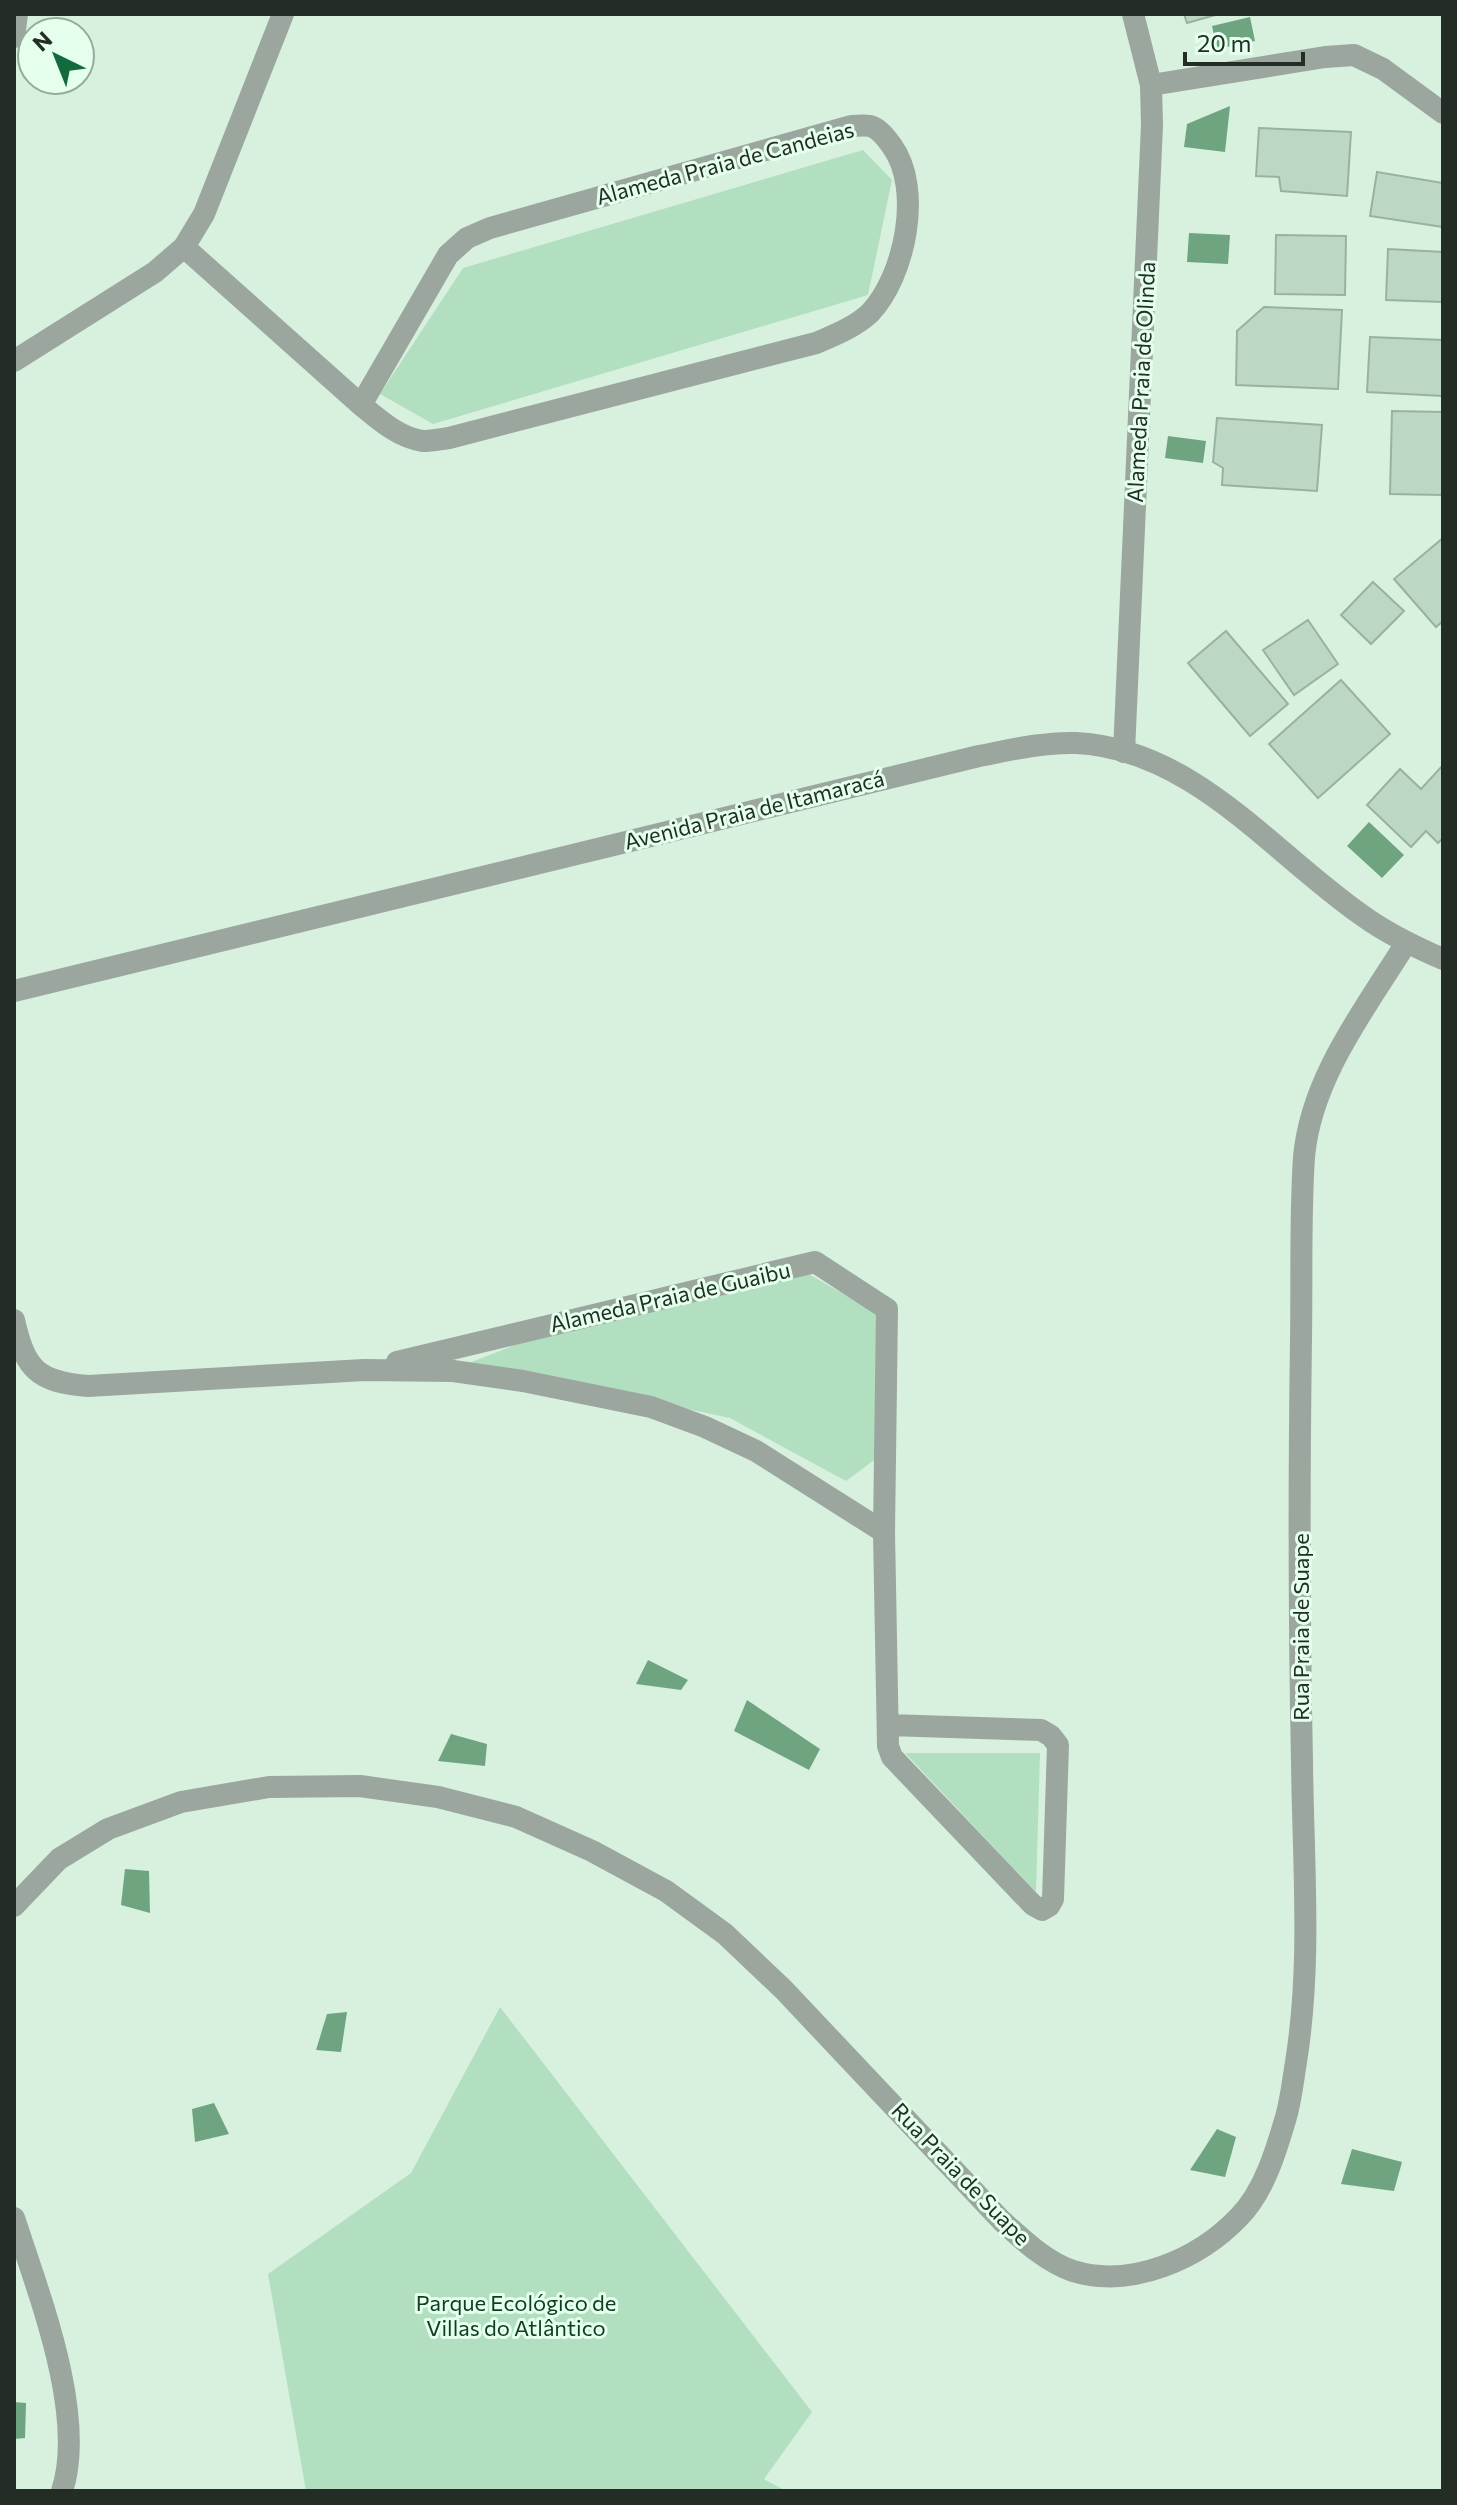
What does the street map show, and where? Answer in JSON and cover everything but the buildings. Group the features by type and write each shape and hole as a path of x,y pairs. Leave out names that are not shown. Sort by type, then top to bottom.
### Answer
{"street":[{"path":"14,37 17,14"},
{"path":"14,361 155,272 184,247 204,214 283,14"},
{"name":"Alameda Praia de Olinda","path":"1124,752 1152,141 1151,85 1133,14"},
{"path":"1151,85 1354,55 1383,69 1443,113"},
{"name":"Alameda Praia de Candeias","path":"184,247 361,405 398,433 423,441 449,438 816,343 845,331 869,314 886,290 902,254 907,220 905,175 897,153 872,126 851,126 490,228 467,238 448,255 361,405"},
{"name":"Avenida Praia de Itamaracá","path":"14,991 979,756 1031,746 1076,743 1124,752 1166,766 1202,788 1362,916 1406,943 1443,959"},
{"name":"Rua Praia de Suape","path":"14,1906 59,1859 108,1829 181,1802 269,1787 360,1786 438,1797 516,1817 592,1851 666,1891 725,1934 783,1989 1002,2221 1034,2249 1073,2271 1114,2277 1159,2268 1200,2251 1241,2215 1267,2173 1287,2114 1307,1965 1300,1439 1305,1154 1313,1111 1329,1072 1406,943"},
{"name":"Alameda Praia de Guaibu","path":"364,1370 815,1262 887,1309 884,1532 888,1746 902,1769 1033,1905 1042,1910 1049,1906 1053,1899 1058,1745 1051,1736 1041,1730 889,1725"},
{"name":"Alameda Praia de Guaibu","path":"14,1320 21,1350 32,1368 44,1378 64,1384 88,1386 364,1370 453,1371 523,1381 651,1407 705,1427 756,1451 884,1532"},
{"path":"14,2218 44,2310 62,2381 71,2438 62,2491"}],"green space":[{"path":"863,150 892,180 868,295 433,424 380,394 463,268"},
{"path":"805,1272 877,1313 877,1458 846,1481 730,1418 469,1363 543,1334"},
{"path":"905,1753 1040,1753 1036,1892"},
{"name":"Parque Ecológico de Villas do Atlântico","path":"500,2007 812,2412 764,2479 786,2491 306,2491 268,2274 411,2173"}],"shaded area":[{"path":"1250,17 1255,41 1217,49 1212,26"},
{"path":"1230,106 1225,152 1184,147 1187,124"},
{"path":"1189,233 1230,235 1228,264 1187,262"},
{"path":"1168,436 1206,441 1203,463 1165,458"},
{"path":"1369,822 1404,855 1382,878 1347,846"},
{"path":"648,1660 688,1680 681,1690 636,1684"},
{"path":"747,1700 820,1749 809,1770 734,1731"},
{"path":"451,1734 487,1744 485,1766 438,1761"},
{"path":"125,1869 149,1871 150,1913 121,1905"},
{"path":"347,2012 341,2052 316,2050 327,2014"},
{"path":"214,2103 229,2134 195,2142 192,2109"},
{"path":"1217,2129 1236,2137 1225,2177 1190,2170"},
{"path":"1352,2149 1402,2162 1394,2191 1341,2184"},
{"path":"14,2402 26,2403 25,2438 14,2439"}]}
